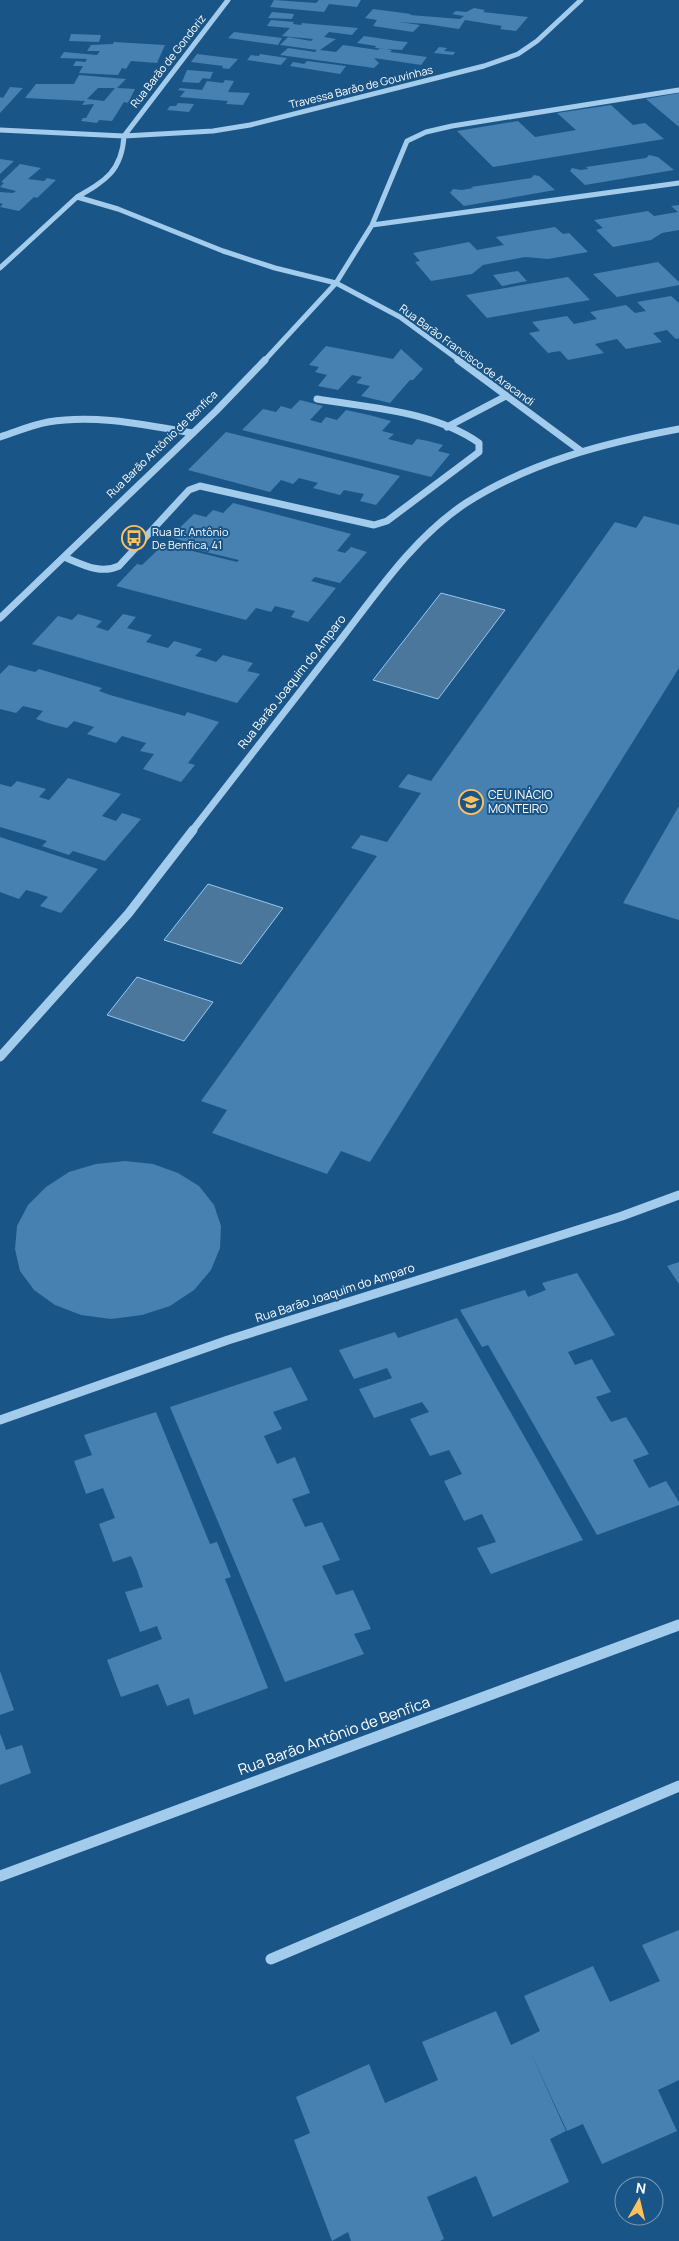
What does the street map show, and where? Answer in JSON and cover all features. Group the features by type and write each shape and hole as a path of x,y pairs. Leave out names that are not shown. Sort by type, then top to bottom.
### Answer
{"street":[{"name":"Rua Barão de Gondoriz","path":"124,136 228,0"},
{"name":"Travessa Barão de Gouvinhas","path":"0,130 124,136 213,131 250,125 484,66 518,54 537,41 580,3 581,0"},
{"name":"Rua Barão Antônio de Benfica","path":"0,618 193,433 298,326 336,283 372,225 407,141 426,132 452,126 679,90"},
{"path":"0,268 77,198 103,182 114,171 121,161 124,151 124,136"},
{"path":"372,225 679,183"},
{"name":"Rua Barão Francisco de Aracandi","path":"77,198 118,208 223,251 275,268 336,283 400,317 581,451"},
{"path":"447,427 506,396"},
{"path":"64,557 105,572 113,571 189,490 200,486 374,526 387,521 479,452 479,443 471,434 422,418 317,399"},
{"path":"0,437 49,422 94,418 193,433"},
{"name":"Rua Barão Joaquim do Amparo","path":"0,1058 128,914 397,567 440,523 472,500 504,483 581,451 679,428"},
{"name":"Rua Barão Joaquim do Amparo","path":"0,1420 228,1340 622,1216 679,1195"},
{"name":"Rua Barão Antônio de Benfica","path":"0,1876 679,1625"},
{"path":"271,1959 679,1786"}],"water":[{"path":"441,593 505,610 438,699 373,680"},
{"path":"208,884 283,908 241,964 164,940"},
{"path":"137,977 213,1002 184,1041 107,1015"}],"building":[{"path":"274,0 316,3 319,0 361,0 357,7 329,4 324,12 270,7"},
{"path":"474,8 485,10 483,12 528,17 516,31 500,29 502,26 465,20 459,29 400,22 420,25 413,32 373,26 377,20 365,18 373,9 410,15 460,19 464,16 452,14 456,11 466,12"},
{"path":"272,12 294,14 292,19 268,18"},
{"path":"271,20 294,22 293,24 301,25 302,23 358,28 352,35 329,32 324,37 336,39 320,50 336,52 343,45 378,50 380,48 392,50 390,52 427,57 421,65 374,58 379,63 374,68 280,55 288,48 315,52 317,50 280,45 288,37 311,41 313,39 282,36 290,28 267,26"},
{"path":"234,32 282,38 278,45 228,38"},
{"path":"71,34 101,35 99,42 69,41"},
{"path":"364,36 408,42 402,50 375,48 376,46 357,43"},
{"path":"114,42 165,45 157,63 131,61 126,69 122,68 118,75 79,73 83,66 73,66 76,61 85,62 87,59 60,58 64,52 97,55 100,51 87,51 91,45 113,44"},
{"path":"439,47 447,48 444,51 455,52 453,55 434,53"},
{"path":"197,54 238,59 229,69 222,68 223,66 191,62"},
{"path":"260,54 287,58 281,65 247,60 251,55 259,56"},
{"path":"307,61 346,66 340,74 290,66 293,62 304,64"},
{"path":"187,70 213,72 210,79 203,78 199,83 182,82"},
{"path":"79,75 126,79 117,88 135,89 128,103 124,102 112,121 99,120 97,123 81,121 83,118 86,118 94,104 82,105 85,101 25,98 36,84 74,84","holes":["98,88 115,88 104,101 87,99"]},
{"path":"225,80 234,81 228,92 250,93 243,105 226,104 228,101 180,97 185,91 178,90 180,88 202,90 207,81 223,83"},
{"path":"10,87 23,88 0,113 0,97 3,98"},
{"path":"679,93 679,127 646,99"},
{"path":"178,103 194,104 189,112 167,110 170,106 176,106"},
{"path":"611,105 633,125 645,123 664,139 493,167 457,131 518,121 535,137 576,130 557,113"},
{"path":"649,155 658,157 674,170 585,185 570,171 572,168 588,169 586,167 646,158"},
{"path":"0,159 14,161 0,174"},
{"path":"20,164 41,168 28,179 44,181 47,178 56,180 37,198 34,197 19,211 0,207 3,204 0,203 0,192 13,193 16,191 0,187 4,183 1,182"},
{"path":"534,175 539,176 555,190 464,206 450,193 453,189 462,190 531,178"},
{"path":"679,205 679,230 662,233 651,240 613,247 596,230 603,228 594,220 648,211 654,216 678,212 671,206"},
{"path":"555,227 563,234 569,233 588,252 548,259 525,257 483,265 472,274 431,281 415,262 420,261 413,253 469,242 477,250 504,245 496,237"},
{"path":"658,262 679,282 679,285 617,297 593,274"},
{"path":"518,271 527,281 502,286 493,275"},
{"path":"568,277 590,300 487,318 466,295"},
{"path":"671,296 679,303 679,338 676,339 667,330 653,333 662,342 626,349 617,339 595,344 604,353 568,360 560,351 548,353 529,333 540,331 532,322 567,316 574,324 597,319 590,312 626,305 635,313 646,311 637,302"},
{"path":"326,346 393,359 401,349 423,369 413,380 410,380 390,403 361,396 370,386 356,383 362,377 352,375 338,390 318,386 327,375 315,372 319,367 309,365"},
{"path":"300,400 323,406 310,420 321,423 326,417 337,420 346,410 369,415 391,421 382,431 394,434 388,439 412,445 417,439 428,441 443,445 438,451 450,454 431,477 242,430 263,409 276,412 281,406 291,409"},
{"path":"226,432 400,476 376,505 360,501 364,494 344,490 340,495 313,488 318,483 299,478 293,484 281,480 270,492 188,470"},
{"path":"233,503 351,534 337,551 345,553 351,547 367,552 340,583 315,577 311,581 336,588 308,622 291,617 295,611 275,606 271,612 256,608 246,620 116,586 137,564 142,565 164,544 237,562 239,560 189,548 193,544 170,537 194,514 206,517 213,510 223,513"},
{"path":"644,516 679,525 679,668 370,1162 341,1151 327,1174 212,1133 227,1110 201,1101 377,856 351,848 361,835 387,842 421,793 398,787 408,774 431,781 615,522 636,528"},
{"path":"78,614 102,621 96,627 108,631 123,614 136,617 127,628 152,635 146,642 168,648 174,641 202,649 195,656 216,662 223,655 253,663 247,671 260,674 237,703 32,644 58,616 72,620"},
{"path":"9,665 35,672 39,669 102,688 99,691 110,695 185,716 187,712 219,722 188,763 195,765 181,782 143,769 154,754 140,751 146,743 122,736 116,743 87,734 94,727 74,721 67,728 51,724 36,719 43,711 23,706 16,713 0,709 0,674"},
{"path":"68,778 121,794 102,816 116,821 122,813 141,819 105,861 73,851 69,855 42,846 47,841 0,827 0,784 11,787 17,781 46,789 39,797 49,800"},
{"path":"679,806 679,920 623,903"},
{"path":"0,837 98,869 61,913 40,906 48,897 37,893 26,890 19,899 0,892"},
{"path":"125,1161 153,1164 178,1173 199,1186 214,1205 221,1226 220,1248 211,1270 194,1290 170,1306 142,1315 111,1319 81,1315 55,1305 34,1290 20,1271 15,1249 17,1226 28,1205 46,1187 69,1172 96,1164"},
{"path":"679,1262 679,1284 667,1266"},
{"path":"577,1273 615,1335 568,1352 575,1365 592,1359 611,1392 596,1397 611,1422 626,1417 649,1454 633,1460 649,1488 666,1481 679,1502 679,1505 597,1535 488,1345 482,1347 460,1310 525,1290 528,1297 546,1290 542,1283"},
{"path":"457,1318 583,1540 491,1574 477,1548 496,1542 482,1514 464,1521 444,1481 462,1474 449,1450 430,1456 410,1419 429,1412 422,1402 374,1418 359,1389 392,1378 387,1368 354,1379 339,1350 395,1332 398,1338"},
{"path":"291,1367 308,1400 273,1412 282,1429 264,1436 277,1464 295,1457 310,1493 292,1499 305,1527 322,1522 340,1560 322,1566 336,1595 353,1590 371,1629 354,1634 364,1654 285,1682 170,1407"},
{"path":"156,1412 210,1544 217,1542 231,1577 225,1579 268,1688 194,1715 189,1698 167,1706 158,1684 121,1697 107,1660 162,1639 157,1626 140,1632 125,1592 143,1587 137,1570 131,1556 113,1562 99,1524 115,1518 103,1488 86,1494 74,1461 92,1455 84,1435"},
{"path":"0,1671 14,1710 0,1715"},
{"path":"0,1733 6,1750 22,1745 31,1773 0,1785"},
{"path":"679,1930 679,2080 658,2090 677,2131 602,2164 583,2124 567,2131 529,2049 566,2131 550,2139 569,2182 493,2217 476,2176 427,2197 444,2239 440,2241 351,2241 348,2232 332,2241 294,2140 310,2133 296,2097 369,2064 385,2103 438,2080 422,2042 496,2011 511,2045 540,2031 524,1996 593,1966 610,2002 660,1981 642,1945"}],"place":[{"name":"Rua Br. Antônio De Benfica, 41","path":"134,538"},
{"name":"CEU INÁCIO MONTEIRO","path":"471,802"}]}
